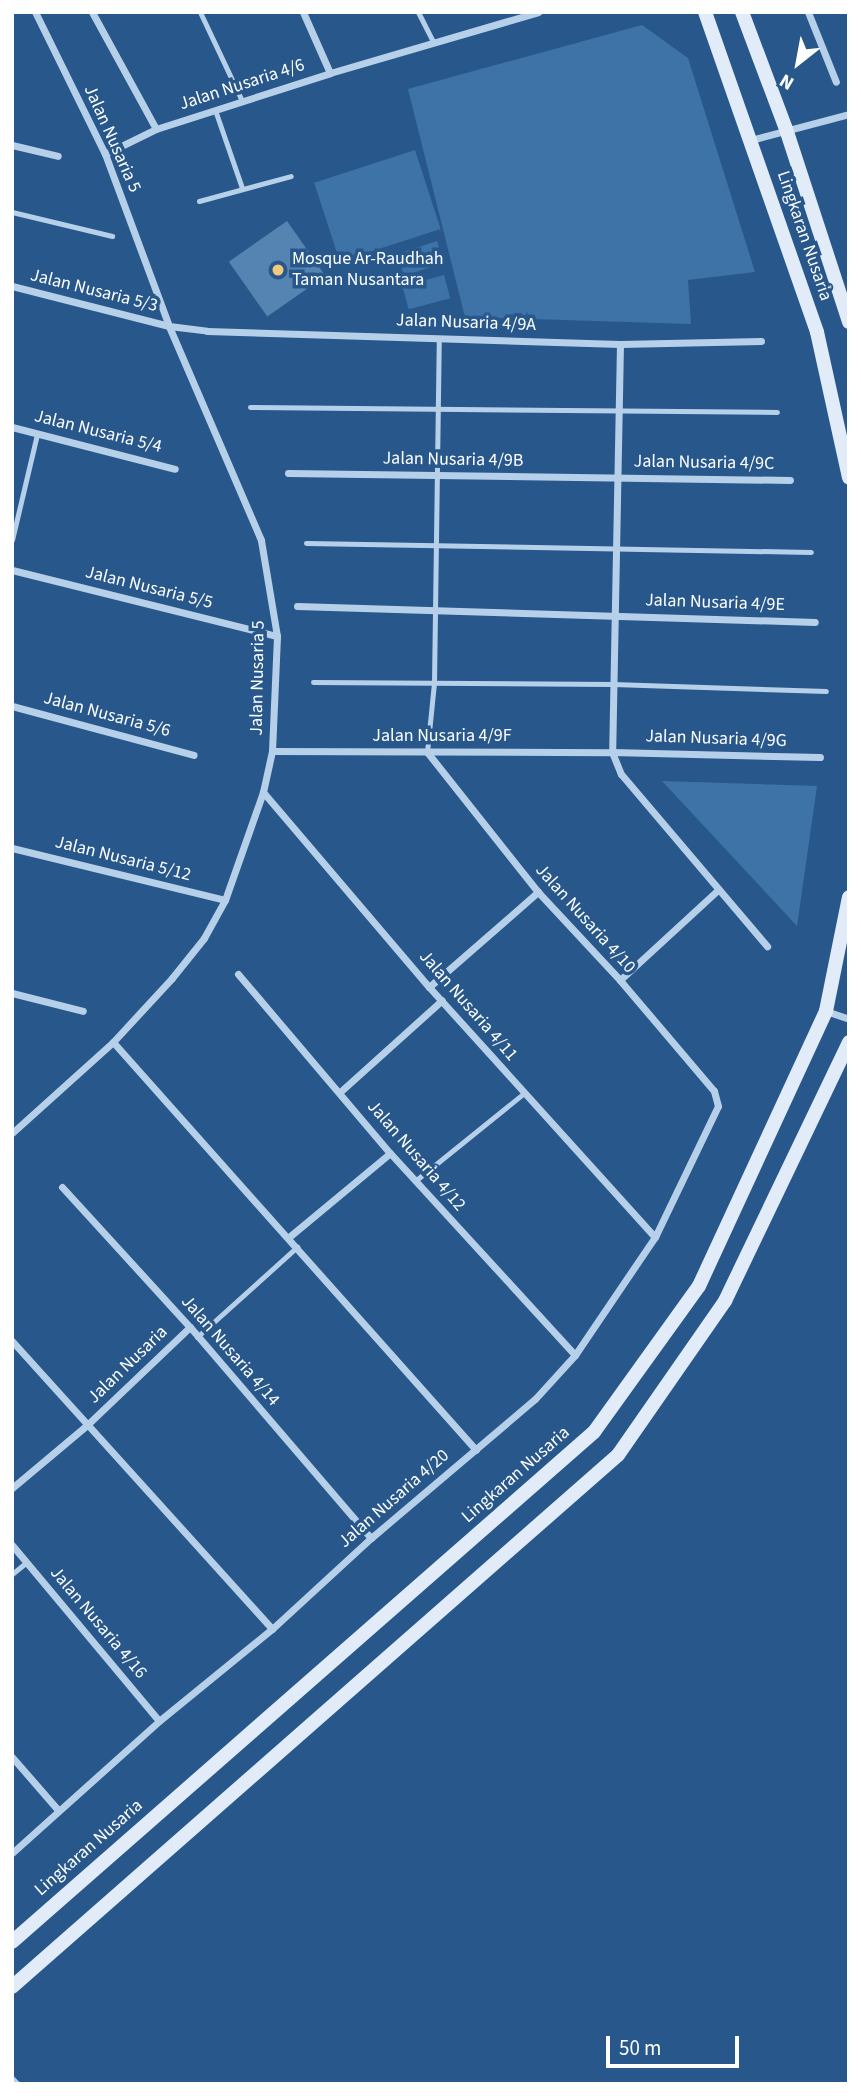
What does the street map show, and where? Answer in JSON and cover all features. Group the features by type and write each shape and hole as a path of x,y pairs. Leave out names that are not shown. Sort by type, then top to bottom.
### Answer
{"main road":[{"name":"Lingkaran Nusaria","path":"705,12 817,332 849,478"},
{"name":"Lingkaran Nusaria","path":"742,12 786,130 849,322"},
{"name":"Lingkaran Nusaria","path":"12,1942 594,1432 699,1286 826,1011 849,897"},
{"path":"12,1987 618,1455 724,1301 849,1042"}],"street":[{"name":"Jalan Nusaria 5","path":"12,1133 113,1042 204,938 225,900 263,792 272,751 277,636 261,540 169,326 105,155 35,12"},
{"path":"92,12 156,129"},
{"name":"Jalan Nusaria 4/6","path":"105,155 156,129 330,73 303,12"},
{"path":"330,73 433,43 509,16 538,12"},
{"path":"808,12 836,82"},
{"path":"751,140 849,114"},
{"path":"12,145 58,156"},
{"name":"Jalan Nusaria 5/3","path":"12,286 169,326"},
{"name":"Jalan Nusaria 4/9A","path":"169,326 207,331 620,344 761,341"},
{"path":"620,344 611,752 621,774 767,946"},
{"name":"Jalan Nusaria 5/4","path":"12,427 175,468"},
{"name":"Jalan Nusaria 4/9B","path":"288,473 617,478"},
{"name":"Jalan Nusaria 4/9C","path":"617,478 790,480"},
{"name":"Jalan Nusaria 5/5","path":"12,570 277,636"},
{"name":"Jalan Nusaria 4/9E","path":"297,606 815,622"},
{"name":"Jalan Nusaria 5/6","path":"12,706 194,755"},
{"name":"Jalan Nusaria 4/9F","path":"272,751 611,752"},
{"name":"Jalan Nusaria 4/10","path":"427,752 538,892 620,980 714,1091 718,1106"},
{"name":"Jalan Nusaria 4/9G","path":"611,752 820,757"},
{"name":"Jalan Nusaria 4/11","path":"263,792 429,987 655,1237"},
{"name":"Jalan Nusaria 5/12","path":"12,848 225,900"},
{"path":"620,980 719,889"},
{"path":"429,987 538,892"},
{"name":"Jalan Nusaria 4/12","path":"238,974 390,1153 575,1355"},
{"path":"12,993 83,1011"},
{"path":"340,1092 442,1000"},
{"path":"826,1011 849,1019"},
{"path":"113,1042 289,1237 475,1450"},
{"name":"Jalan Nusaria 4/20","path":"12,1853 159,1721 272,1629 371,1538 535,1399 575,1355 655,1237 718,1106"},
{"path":"289,1237 390,1153"},
{"name":"Jalan Nusaria 4/14","path":"62,1186 190,1327 371,1538"},
{"name":"Jalan Nusaria","path":"12,1488 87,1425 190,1327"},
{"path":"12,1341 272,1629"},
{"name":"Jalan Nusaria 4/16","path":"12,1545 159,1721"},
{"path":"12,1757 58,1810"}],"lane":[{"path":"200,12 242,101"},
{"path":"418,12 433,43"},
{"path":"215,110 242,188"},
{"path":"200,201 291,176"},
{"path":"12,212 112,236"},
{"path":"427,752 434,683 439,338"},
{"path":"250,407 777,412"},
{"path":"12,540 37,433"},
{"path":"306,543 811,552"},
{"path":"313,682 613,684 826,691"},
{"path":"415,1181 524,1093"},
{"path":"197,1337 297,1247"},
{"path":"12,1574 27,1562"},
{"path":"12,2078 18,2084"}],"shaded area":[{"path":"642,25 688,58 755,272 688,280 691,324 465,317 408,89"},
{"path":"415,150 441,229 340,262 314,183"},
{"path":"437,241 444,263 404,276 397,254"},
{"path":"444,275 450,298 409,309 402,286"},
{"path":"662,781 817,786 797,926"}],"building":[{"name":"Mosque Ar-Raudhah Taman Nusantara","path":"287,221 325,276 267,317 229,262"}],"place":[{"name":"Mosque Ar-Raudhah Taman Nusantara","path":"278,270"}]}
